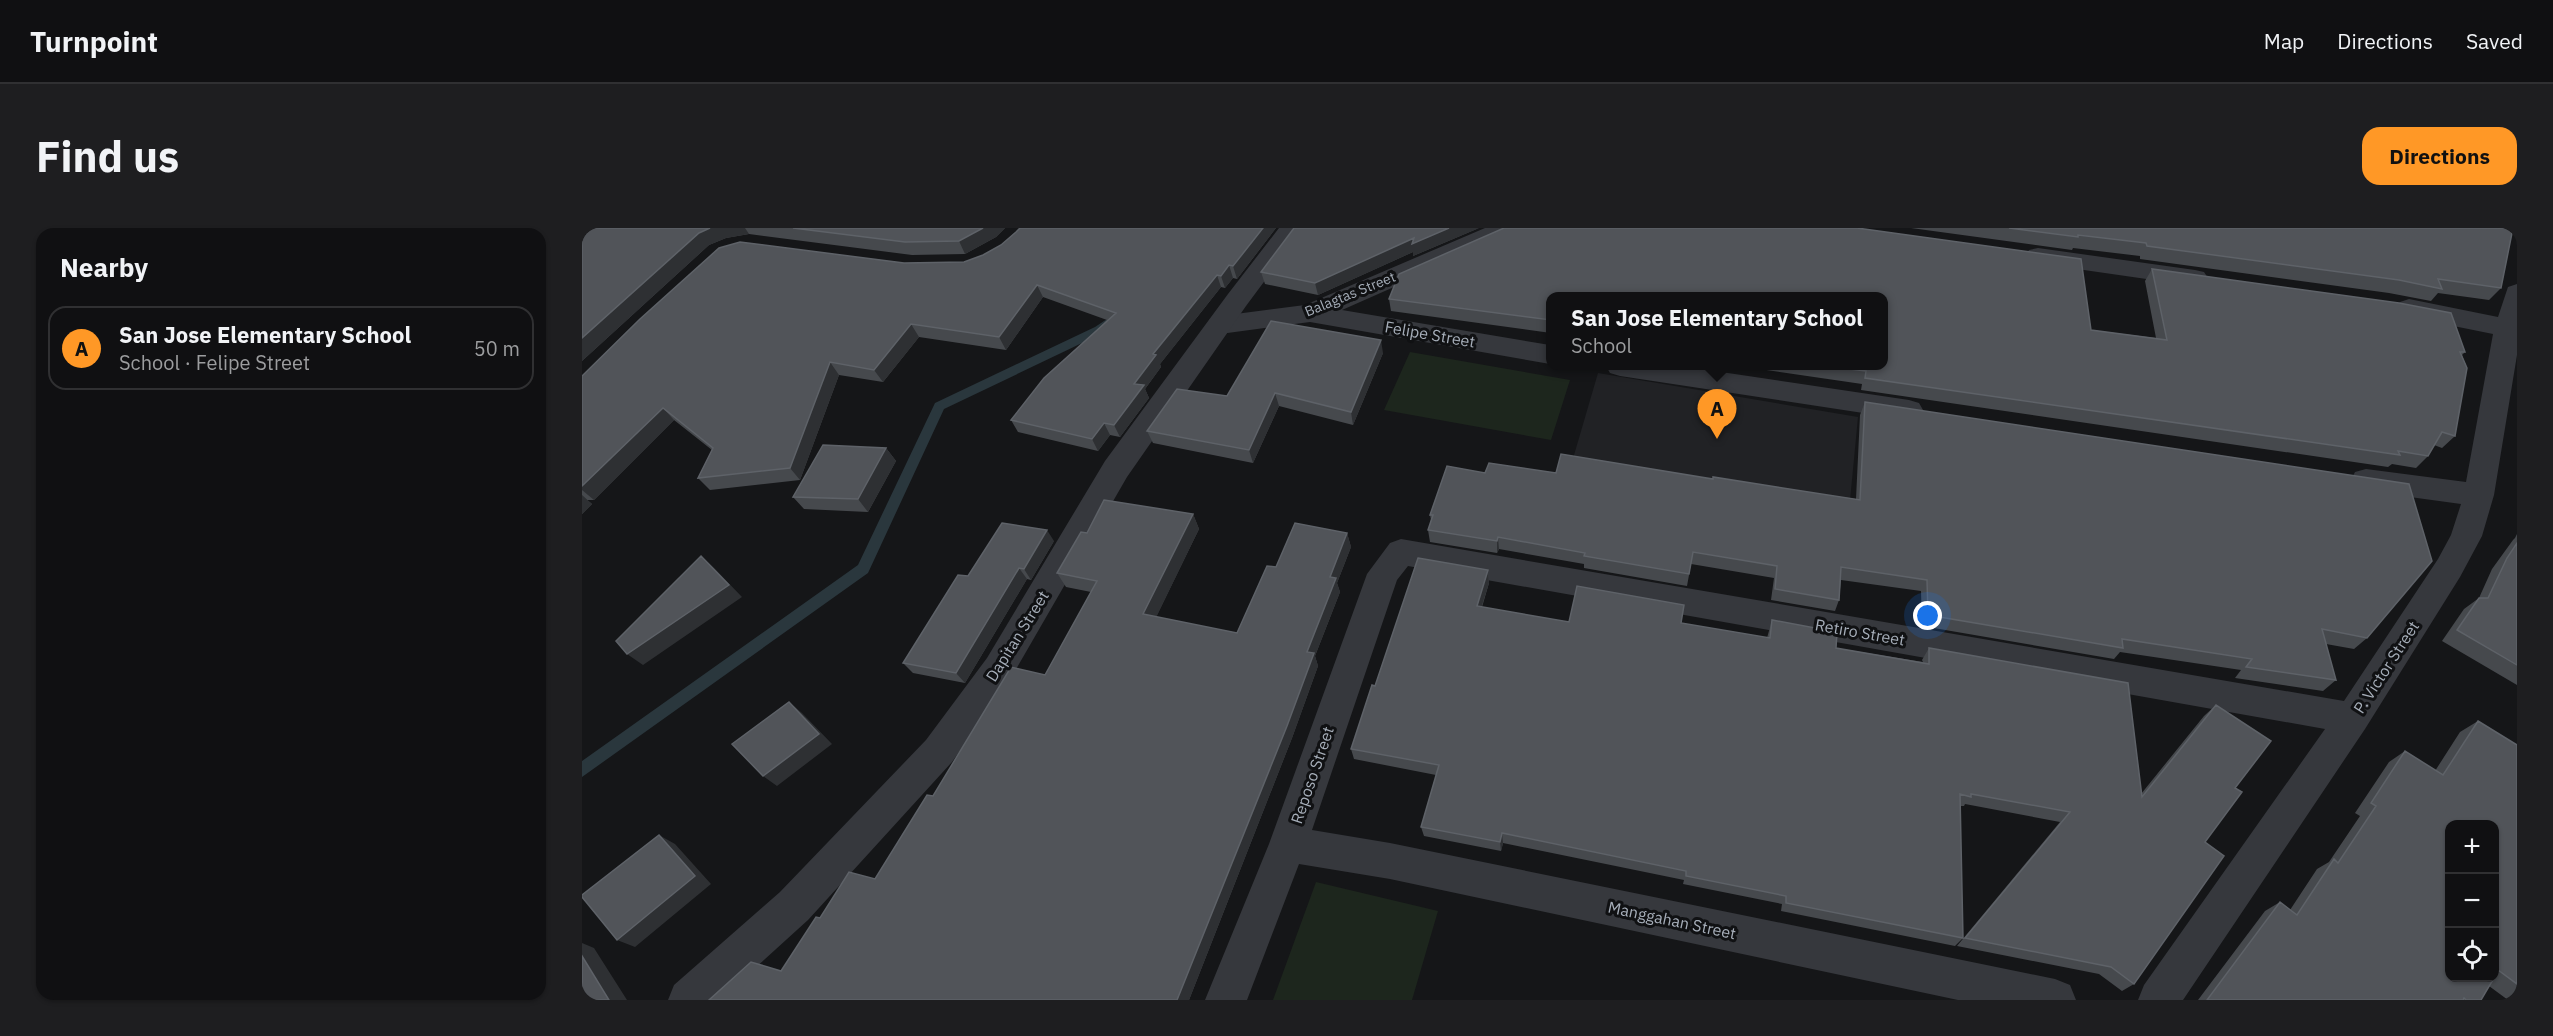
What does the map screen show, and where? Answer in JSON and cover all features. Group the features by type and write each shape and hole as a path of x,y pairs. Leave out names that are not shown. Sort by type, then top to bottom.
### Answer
{"street":[{"name":"Dapitan Street","path":"689,1000 794,906 939,751 999,668 1116,469 1292,228"},
{"name":"Balagtas Street","path":"1220,325 1310,313 1507,228"},
{"path":"2013,252 2224,282"},
{"name":"P. Victor Street","path":"2159,1000 2353,718 2449,568 2466,536 2479,495 2513,330 2517,293"},
{"path":"2389,304 2513,330"},
{"name":"Felipe Street","path":"1310,313 1546,354"},
{"path":"1646,370 1936,414"},
{"path":"2345,477 2479,495"},
{"name":"Retiro Street","path":"1401,552 2353,718"},
{"name":"Reposo Street","path":"1226,1000 1288,844 1383,574 1401,552"},
{"name":"Manggahan Street","path":"1288,844 1390,861 2055,1000"}],"shaded area":[{"path":"1410,352 1570,380 1551,440 1384,410"},
{"path":"1598,373 1858,417 1849,511 1572,462"},
{"path":"1316,882 1438,911 1412,1000 1273,1000"}],"building":[{"path":"582,228 710,228 699,233 582,338"},
{"path":"793,228 983,228 959,241 905,242"},
{"path":"1020,228 1263,228 1233,266 1229,265 1221,276 1217,275 1153,354 1156,355 1134,384 1144,385 1114,425 1104,423 1092,439 1011,420 1044,378 1116,313 1037,285 999,337 911,324 874,370 830,362 790,468 698,478 713,448 663,408 582,486 582,376 640,319 719,248 740,242 904,263 964,262 1001,245"},
{"path":"1294,228 1449,228 1412,244 1414,238 1315,283 1261,272"},
{"path":"1504,228 1857,228 2081,259 2091,330 2167,340 2152,269 2399,303 2451,313 2465,352 2460,352 2467,368 2455,436 2442,432 2428,456 2398,451 2400,455 1865,378 1866,371 1858,370 1888,370 1888,292 1546,292 1546,319 1389,299 1399,274"},
{"path":"2009,228 2513,228 2501,288 2438,279 2442,289 2399,280 2147,246 2146,243"},
{"path":"1271,321 1381,340 1351,412 1275,393 1249,450 1147,431 1177,389 1227,396"},
{"path":"1865,402 2409,484 2432,561 2367,638 2322,629 2336,680 2246,667 2252,659 2122,639 2123,648 1928,615 1927,580 1841,567 1839,600 1775,589 1777,566 1693,552 1689,574 1584,556 1585,553 1498,537 1497,541 1428,530 1433,515 1430,515 1447,466 1485,473 1489,463 1556,473 1561,454 1860,500"},
{"path":"823,445 886,448 858,499 793,497"},
{"path":"1104,500 1193,514 1143,614 1237,633 1267,566 1276,567 1295,523 1347,533 1330,577 1336,578 1307,652 1314,653 1177,1000 709,1000 751,962 781,971 816,917 820,918 849,872 875,879 927,795 933,796 1011,667 1045,675 1097,581 1057,573 1081,532 1087,533"},
{"path":"1002,523 1047,530 1024,569 1019,568 956,673 903,663 958,575 968,576"},
{"path":"2517,543 2517,665 2457,630 2479,598 2488,598 2507,558"},
{"path":"701,556 729,585 627,654 616,641"},
{"path":"1418,558 1488,570 1477,606 1569,622 1577,586 1684,605 1681,623 1770,638 1772,620 1837,632 1836,648 1929,664 1929,648 2128,683 2142,797 2216,705 2271,741 2235,788 2242,792 2205,842 2224,856 2134,984 2111,967 1965,938 2070,812 1960,794 1963,938 1786,903 1786,896 1686,876 1686,871 1502,833 1500,842 1421,827 1439,765 1351,749"},
{"path":"789,702 819,734 763,776 732,744"},
{"path":"2478,721 2517,745 2517,984 2499,971 2499,820 2445,820 2445,982 2492,982 2481,1000 2464,998 2463,1000 2207,1000 2280,902 2297,915 2334,859 2338,863 2376,806 2371,803 2405,751 2443,775"},
{"path":"659,835 695,876 617,940 582,895"},
{"path":"582,956 609,1000 582,1000"}],"waterway":[{"path":"582,770 863,569 939,406 1099,330 1110,321"}],"place":[{"name":"San Jose Elementary School","path":"1717,439"}]}
